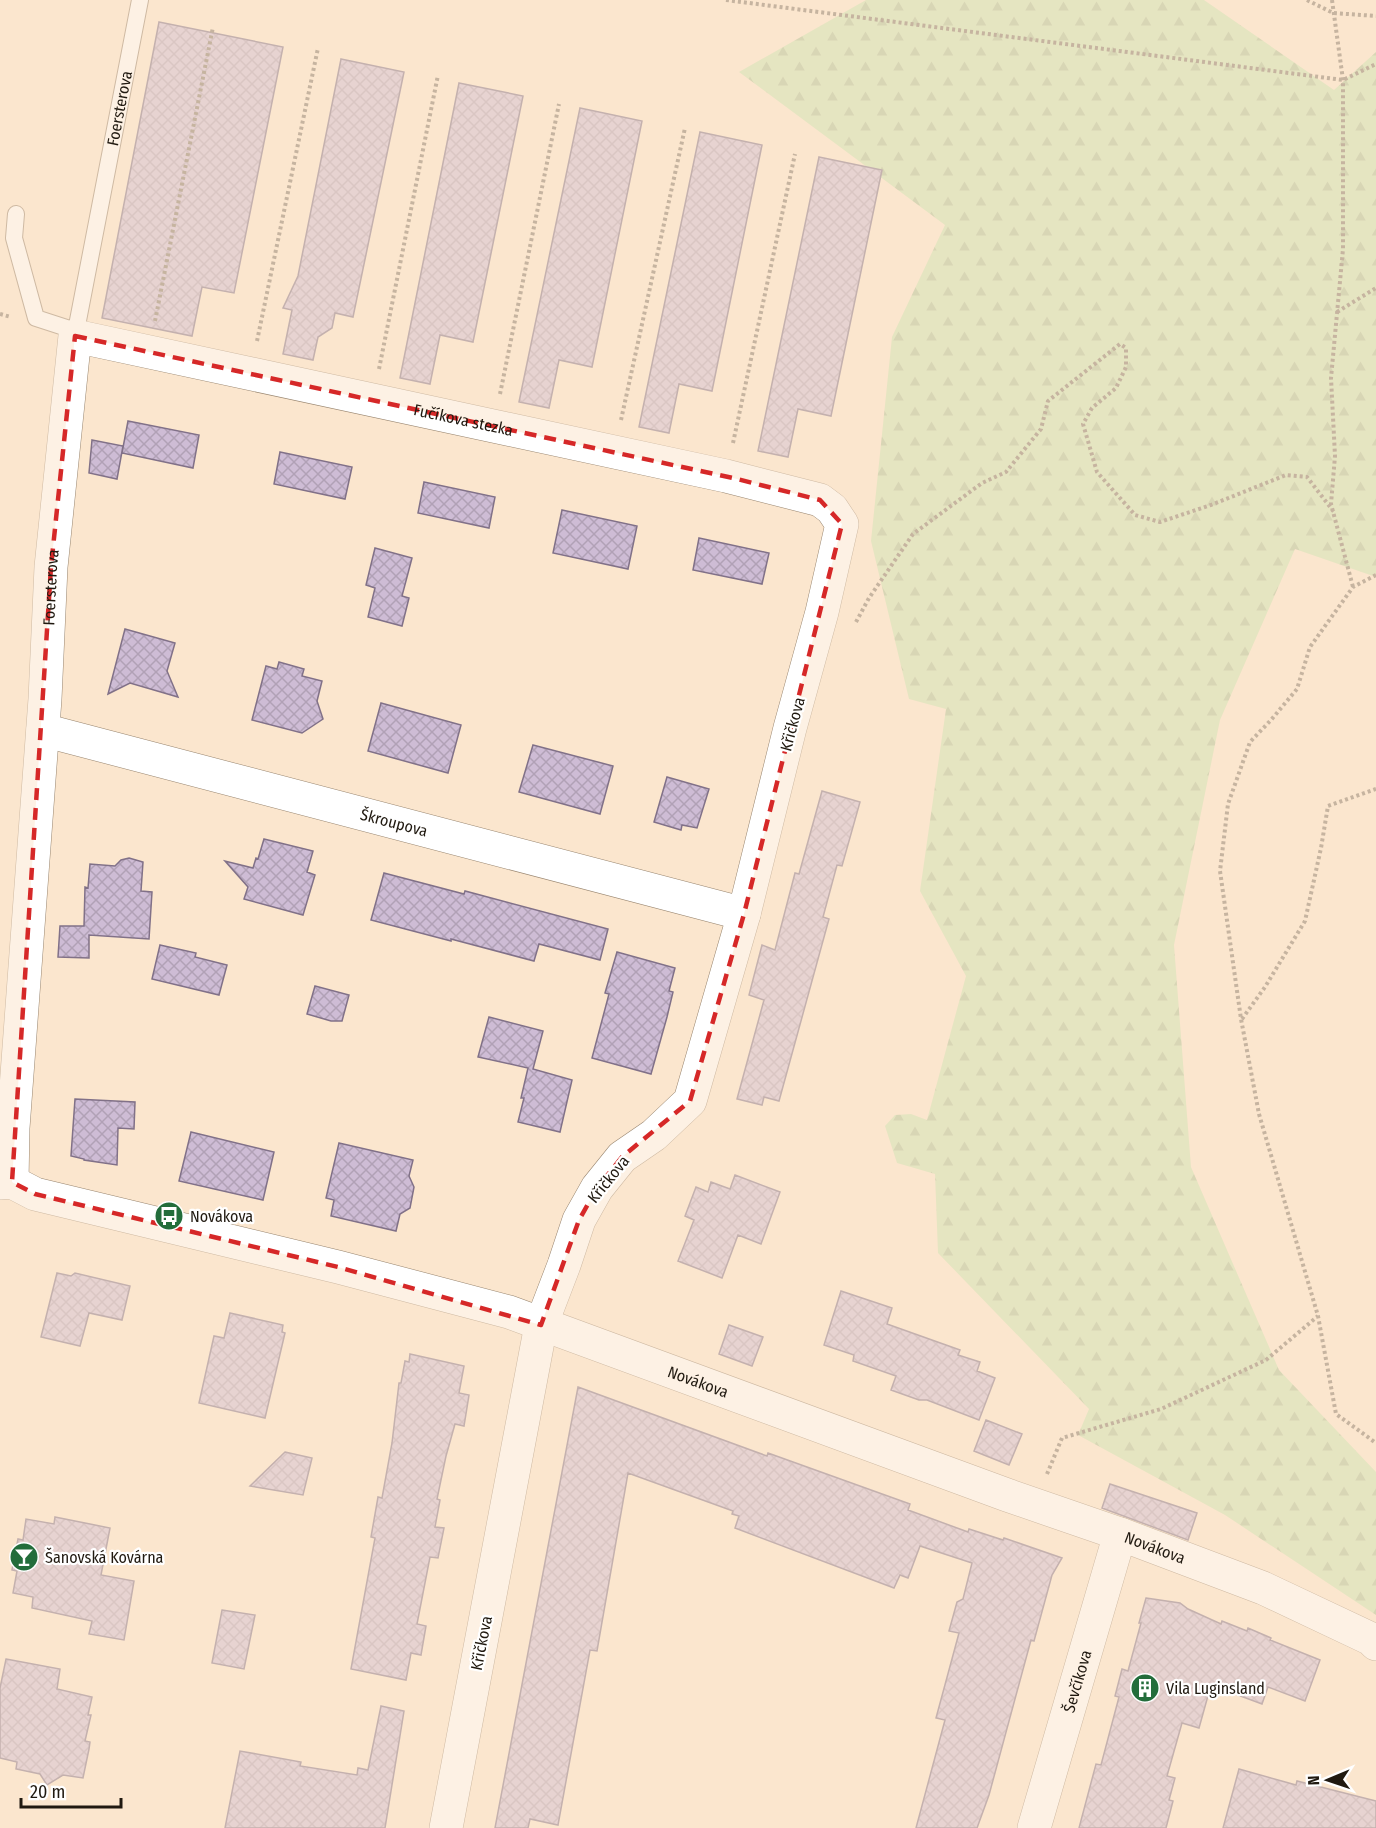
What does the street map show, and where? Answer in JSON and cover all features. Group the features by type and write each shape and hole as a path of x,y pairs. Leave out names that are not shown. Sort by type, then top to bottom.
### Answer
{"street":[{"name":"Fučíkova stezka","path":"75,334 149,352 726,476 820,500 832,509 842,524"},
{"name":"Foersterova","path":"6,1183 13,1128 43,730 51,567 75,334"},
{"name":"Křičkova","path":"446,1828 541,1325 579,1220 597,1188 622,1157 654,1135 690,1101 744,914 822,612 842,524"},
{"name":"Škroupova","path":"43,730 744,914"},
{"name":"Novákova","path":"6,1183 35,1194 509,1312 1035,1505 1120,1533 1263,1588 1371,1639 1376,1644"},
{"name":"Ševčíkova","path":"1034,1828 1120,1533"}],"lane":[{"name":"Foersterova","path":"75,334 140,0"},
{"path":"16,214 14,238 36,318 75,334"}],"path":[{"path":"726,0 1343,80 1376,64"},
{"path":"1307,0 1332,13 1376,16"},
{"path":"1332,0 1343,80 1343,249 1331,378 1335,456 1331,504 1353,587"},
{"path":"149,352 213,27"},
{"path":"250,374 318,48"},
{"path":"373,400 438,75"},
{"path":"494,426 559,104"},
{"path":"615,452 685,128"},
{"path":"726,476 795,154"},
{"path":"1337,312 1376,288"},
{"path":"854,626 869,598 913,534 982,483 1006,472 1041,429 1048,401 1120,344 1126,348 1126,367 1116,388 1092,408 1083,424 1097,472 1135,515 1160,522 1211,505 1286,475 1307,477 1334,512"},
{"path":"1376,575 1353,587 1310,647 1297,689 1250,742 1228,804 1220,871 1241,1019 1259,1114 1318,1316 1336,1414 1376,1443"},
{"path":"1241,1019 1265,987 1305,921 1328,806 1376,789"},
{"path":"1035,1505 1062,1438 1161,1410 1266,1360 1318,1316"}],"highlighted area":[{"path":"75,336 733,478 820,500 842,524 744,914 690,1101 622,1157 597,1188 579,1220 541,1325 338,1267 35,1194 12,1182 51,567"}],"green space":[{"path":"866,0 1204,0 1334,90 1376,52 1376,577 1295,549 1220,720 1174,945 1191,1167 1279,1370 1376,1472 1376,1615 1225,1515 1078,1435 1089,1409 938,1253 935,1174 897,1163 885,1126 895,1115 911,1114 927,1120 966,976 920,891 946,709 909,699 871,541 892,337 945,225 739,72"}],"building":[{"path":"159,22 283,47 234,293 202,287 192,336 102,318"},
{"path":"341,59 404,72 353,317 335,313 332,328 318,337 313,360 283,354 292,310 283,308 298,276"},
{"path":"459,83 523,96 473,342 440,335 430,384 400,378"},
{"path":"580,108 642,121 592,367 559,360 549,408 519,402"},
{"path":"700,132 762,145 712,391 679,384 669,433 639,427"},
{"path":"819,157 882,170 831,416 798,409 788,457 758,451"},
{"path":"128,421 199,435 193,468 122,453"},
{"path":"92,440 123,446 117,479 89,473"},
{"path":"280,452 352,467 345,499 274,484"},
{"path":"424,482 495,497 489,528 418,513"},
{"path":"562,510 637,526 628,569 553,553"},
{"path":"699,538 769,553 762,584 693,570"},
{"path":"375,548 412,558 402,596 409,598 402,626 368,617 375,588 366,585"},
{"path":"125,629 175,643 167,671 178,697 130,683 108,694"},
{"path":"279,662 304,669 302,676 322,681 317,701 323,719 302,733 252,720 266,666 277,669"},
{"path":"381,703 461,725 448,773 368,751"},
{"path":"533,745 613,766 600,814 519,792"},
{"path":"667,777 709,789 697,828 682,825 681,830 654,822"},
{"path":"822,791 860,802 842,866 837,865 823,917 829,919 779,1101 764,1097 762,1105 737,1099 764,1000 749,995 762,945 775,950 795,873 799,874"},
{"path":"264,839 313,851 307,872 315,875 303,915 244,899 248,887 225,861 253,868"},
{"path":"129,858 143,862 141,891 152,892 149,939 89,935 89,958 58,957 60,926 84,926 85,887 88,888 90,864 115,866 121,860"},
{"path":"384,873 464,894 465,891 608,929 600,960 539,944 534,961 371,920"},
{"path":"160,945 196,953 195,957 227,965 219,995 152,979"},
{"path":"617,952 675,968 669,991 673,992 651,1074 592,1058 609,994 605,993"},
{"path":"315,986 349,995 342,1021 331,1021 307,1014"},
{"path":"489,1017 543,1031 533,1069 572,1080 560,1132 518,1122 528,1068 478,1057"},
{"path":"75,1099 135,1102 134,1129 118,1128 117,1165 71,1156"},
{"path":"191,1132 274,1152 263,1200 179,1181"},
{"path":"339,1143 413,1160 409,1176 414,1187 410,1208 400,1214 396,1231 331,1216 334,1200 326,1198"},
{"path":"735,1175 780,1192 761,1244 738,1235 722,1278 678,1261 694,1220 685,1216 696,1187 708,1192 711,1182 730,1189"},
{"path":"57,1273 71,1276 75,1273 130,1286 122,1320 89,1313 80,1346 41,1337"},
{"path":"841,1291 892,1308 887,1324 960,1350 958,1355 980,1362 977,1371 995,1378 979,1420 927,1400 919,1400 891,1390 896,1376 853,1361 854,1355 824,1345"},
{"path":"230,1313 283,1325 282,1332 285,1333 265,1418 199,1403 214,1336 224,1338"},
{"path":"729,1325 763,1337 752,1366 719,1354"},
{"path":"410,1354 464,1366 459,1393 469,1395 464,1426 455,1424 446,1456 437,1499 440,1500 435,1527 444,1528 438,1558 430,1557 417,1624 426,1626 421,1655 411,1653 406,1680 351,1669 375,1538 371,1537 378,1497 382,1498 392,1443 399,1383 401,1383 405,1361 409,1362"},
{"path":"578,1387 767,1456 768,1453 910,1504 908,1510 968,1532 969,1529 1003,1540 1004,1538 1062,1558 1052,1575 1034,1641 1031,1640 989,1795 977,1828 916,1828 945,1720 936,1718 959,1633 949,1631 957,1602 963,1599 972,1563 920,1546 908,1578 900,1575 894,1588 735,1528 739,1516 732,1514 733,1511 628,1473 597,1651 590,1650 558,1825 530,1819 528,1828 495,1828"},
{"path":"986,1420 1022,1434 1009,1465 974,1451"},
{"path":"285,1452 312,1458 303,1495 250,1486"},
{"path":"1110,1484 1197,1513 1188,1540 1102,1508"},
{"path":"55,1517 110,1528 101,1575 134,1581 124,1640 89,1634 92,1621 32,1608 33,1597 13,1593 17,1571 12,1570 18,1539 23,1540 26,1519 54,1524"},
{"path":"1146,1598 1180,1603 1221,1624 1222,1621 1247,1631 1248,1628 1271,1638 1270,1640 1320,1660 1305,1701 1268,1687 1262,1704 1211,1685 1199,1728 1182,1723 1167,1776 1175,1778 1169,1800 1173,1801 1166,1828 1079,1828 1096,1764 1101,1765 1119,1697 1115,1696 1122,1669 1128,1671"},
{"path":"222,1610 255,1615 244,1669 212,1663"},
{"path":"6,1659 60,1669 57,1689 92,1697 88,1715 91,1715 85,1741 90,1742 83,1778 63,1775 47,1785 40,1774 16,1769 17,1762 0,1758 0,1688"},
{"path":"381,1706 404,1711 385,1828 225,1828 240,1751 301,1762 300,1766 357,1775 358,1768 368,1770"},
{"path":"1239,1769 1296,1785 1297,1781 1376,1801 1376,1828 1223,1828"}],"place":[{"name":"Novákova","path":"169,1216"},
{"name":"Šanovská Kovárna","path":"24,1557"},
{"name":"Vila Luginsland","path":"1145,1688"}]}
